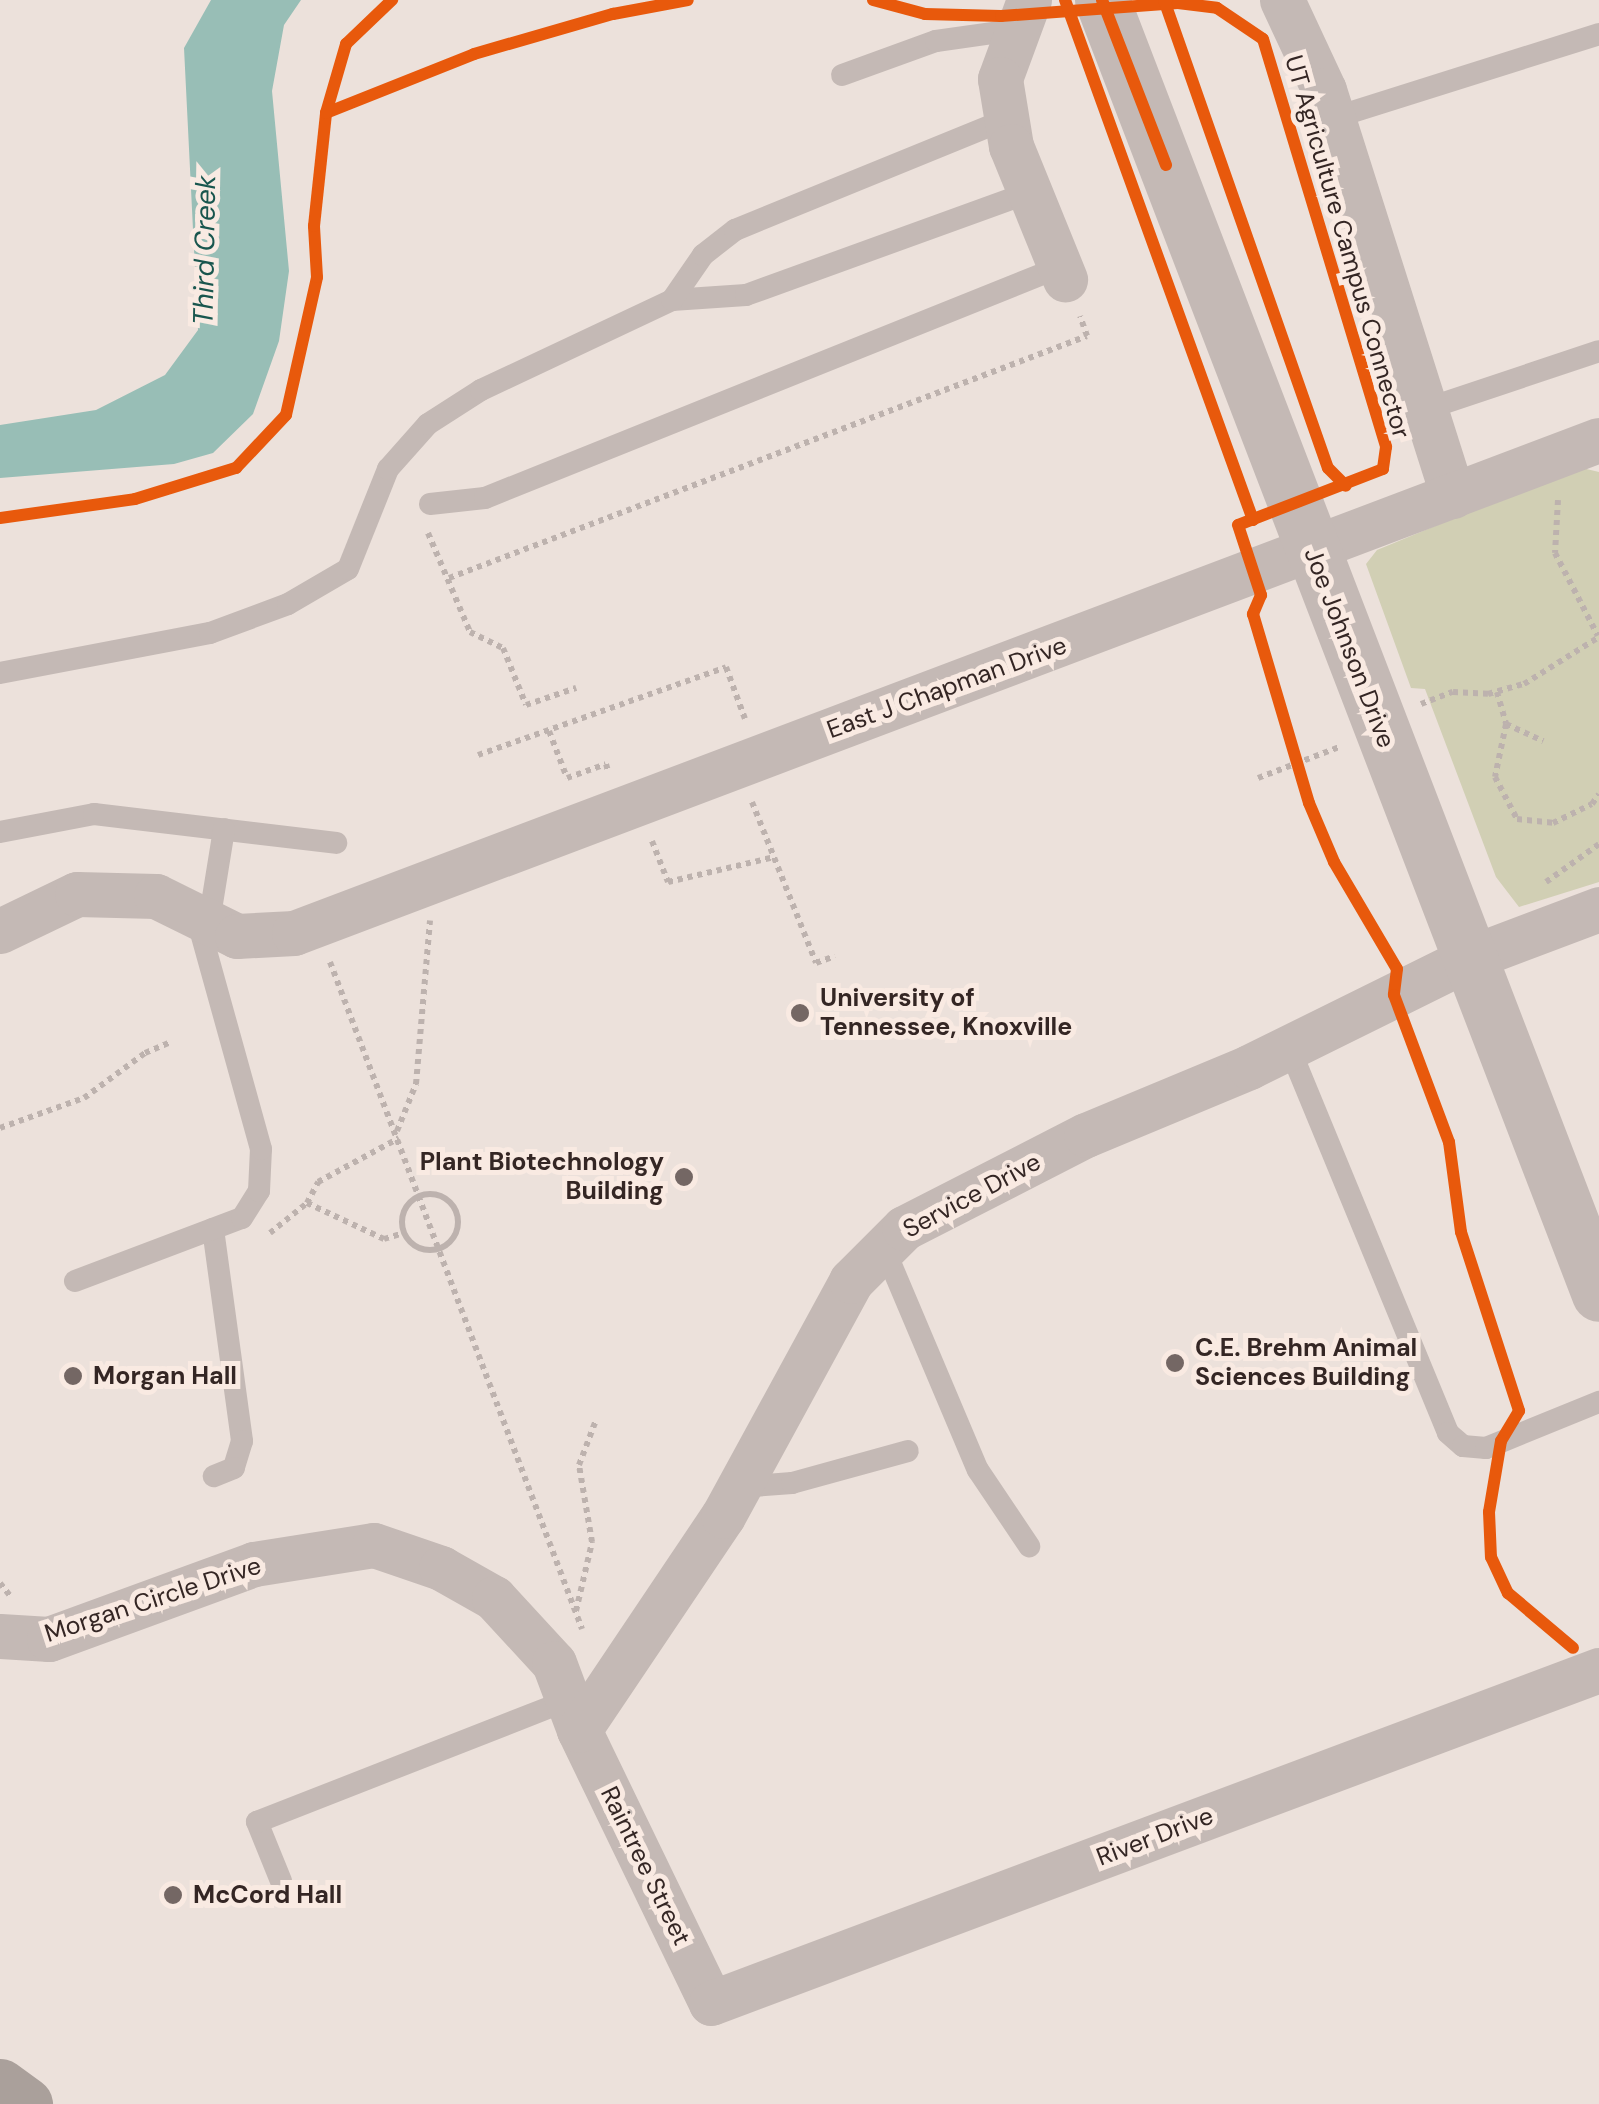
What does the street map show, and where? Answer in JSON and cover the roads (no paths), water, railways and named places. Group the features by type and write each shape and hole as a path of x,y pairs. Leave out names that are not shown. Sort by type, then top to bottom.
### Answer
{"highway":[{"path":"0,2086 24,2104"}],"street":[{"name":"Joe Johnson Drive","path":"1102,0 1310,553 1472,957 1599,1294"},
{"path":"1282,0 1333,118 1453,496"},
{"path":"1025,14 1000,80 1007,119 1030,192 1063,273"},
{"name":"East J Chapman Drive","path":"203,919 237,936 305,928 634,818 738,766 1310,553 1599,440"},
{"path":"0,931 78,894 156,896 203,919"},
{"name":"Service Drive","path":"573,1685 738,1487 851,1281 904,1228 1086,1135 1288,1047 1472,957 1599,909"},
{"name":"Morgan Circle Drive","path":"0,1636 49,1640 254,1564 374,1545 441,1568 494,1598 573,1685"},
{"name":"River Drive","path":"711,2003 1599,1670"},
{"name":"Raintree Street","path":"573,1685 711,2003"}],"lane":[{"path":"842,74 1025,14"},
{"path":"1333,118 1599,34"},
{"path":"672,300 703,255 736,230 1007,119"},
{"path":"0,673 210,633 288,604 348,570 388,469 428,424 481,390 672,300 746,294 1030,192"},
{"path":"430,504 484,498 1063,273"},
{"path":"1426,409 1599,351"},
{"path":"0,832 94,814 336,843"},
{"path":"76,1282 242,1218 259,1191 262,1149 203,919 224,829"},
{"path":"1288,1047 1448,1433 1464,1446 1486,1448 1599,1402"},
{"path":"213,1229 242,1440 234,1468 214,1476"},
{"path":"884,1248 978,1470 1029,1546"},
{"path":"738,1487 792,1483 908,1451"},
{"path":"282,1881 257,1822 573,1685"}],"water":[{"name":"Third Creek","path":"211,0 301,0 284,25 272,91 289,271 279,341 253,414 213,453 174,464 0,478 0,425 96,410 165,375 198,330 184,48"}],"place":[{"name":"University of Tennessee, Knoxville","path":"800,1013"},
{"name":"Plant Biotechnology Building","path":"684,1177"},
{"name":"C.E. Brehm Animal Sciences Building","path":"1175,1363"},
{"name":"Morgan Hall","path":"73,1376"},
{"name":"McCord Hall","path":"173,1895"}]}
